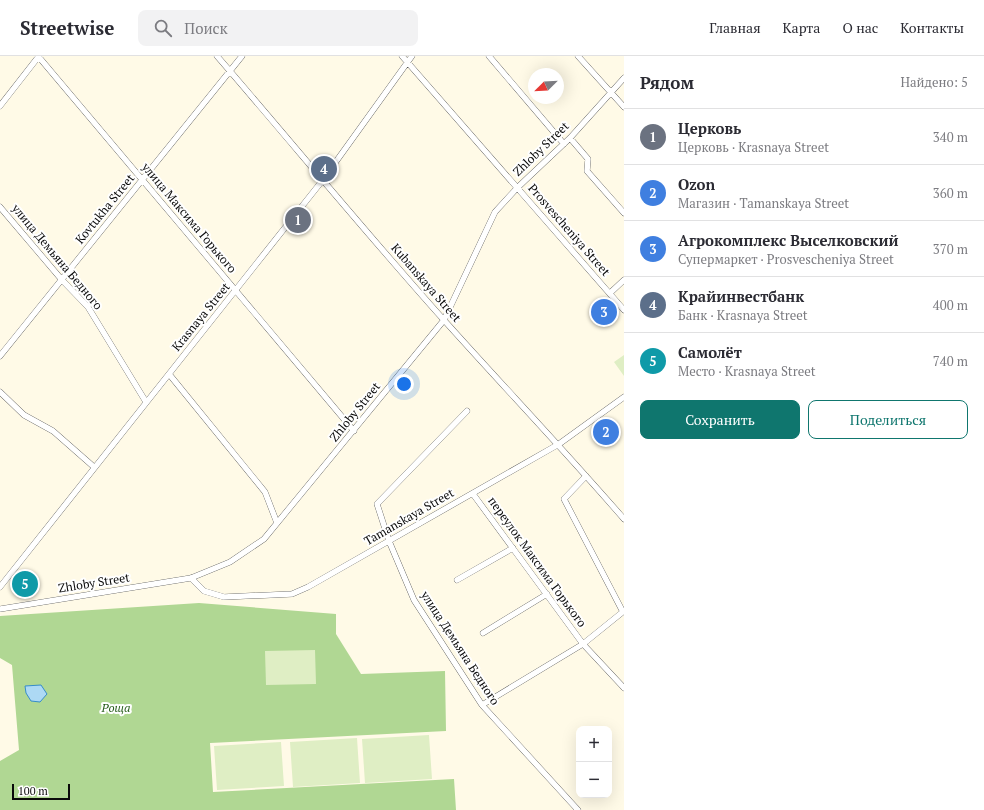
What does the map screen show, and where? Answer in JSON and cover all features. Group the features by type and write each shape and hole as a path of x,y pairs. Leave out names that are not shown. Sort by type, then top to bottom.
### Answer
{"street":[{"path":"0,106 39,56"},
{"name":"улица Максима Горького","path":"39,56 142,181 354,431"},
{"name":"Kubanskaya Street","path":"217,56 322,181 444,320 559,444 624,519"},
{"name":"Kovtukha Street","path":"0,356 242,56"},
{"name":"Prosvescheniya Street","path":"402,56 624,310"},
{"name":"Krasnaya Street","path":"0,587 322,181 412,56"},
{"path":"489,56 564,144"},
{"path":"578,56 624,107"},
{"name":"Zhloby Street","path":"0,609 191,578 230,562 247,552 264,539 444,320 495,212 517,188 570,138 624,78"},
{"path":"570,138 588,159 587,171 624,213"},
{"name":"улица Демьяна Бедного","path":"0,207 62,280 88,307 146,402"},
{"path":"610,293 624,280"},
{"path":"169,374 265,492 277,523"},
{"path":"0,392 24,415 53,431 94,467"},
{"name":"Tamanskaya Street","path":"191,578 204,591 224,597 292,594 308,587 559,444 624,397"},
{"name":"улица Демьяна Бедного","path":"467,411 377,504 389,541 414,600 482,705 578,810"},
{"path":"482,705 583,644 623,612 564,499 586,476"},
{"name":"переулок Максима Горького","path":"473,494 583,644"},
{"path":"457,580 513,548"},
{"path":"483,633 547,594"},
{"path":"583,644 624,688"}],"green space":[{"path":"624,355 624,376 614,362"},
{"name":"Роща","path":"199,603 336,614 336,634 361,674 445,671 446,731 210,743 213,792 454,779 456,810 0,810 0,761 19,750 12,665 0,658 0,616"},
{"path":"315,650 316,684 266,685 265,651"},
{"path":"429,735 432,779 365,783 362,739"},
{"path":"357,738 360,783 293,787 290,742"},
{"path":"281,742 284,786 217,790 214,746"}],"water":[{"path":"41,685 47,694 40,702 31,701 26,693 25,686"}],"place":[{"name":"Крайинвестбанк","path":"324,169"},
{"name":"Церковь","path":"298,220"},
{"name":"Агрокомплекс Выселковский","path":"604,312"},
{"name":"Ozon","path":"606,432"},
{"name":"Самолёт","path":"25,584"}]}
